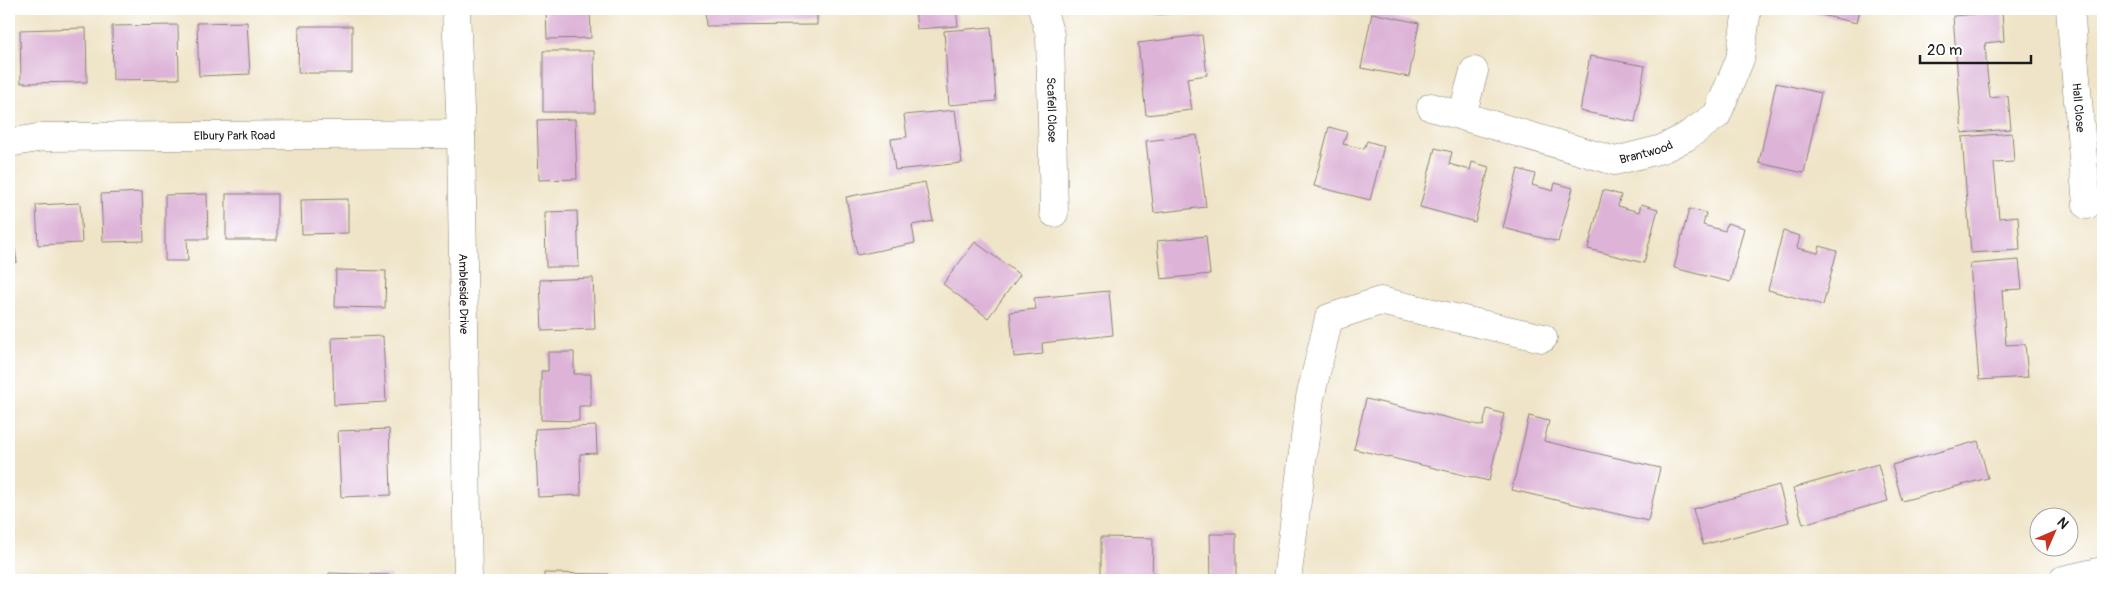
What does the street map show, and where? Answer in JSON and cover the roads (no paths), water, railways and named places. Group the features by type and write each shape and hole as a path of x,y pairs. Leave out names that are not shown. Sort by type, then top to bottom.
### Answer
{"street":[{"name":"Ambleside Drive","path":"456,9 461,134 468,580"},
{"name":"Scafell Close","path":"1042,9 1050,35 1054,213"},
{"name":"Brantwood","path":"1431,107 1616,161 1662,148 1686,138 1717,115 1740,59 1747,9"},
{"name":"Hall Close","path":"2070,9 2094,170 2087,205"},
{"path":"1462,116 1474,71"},
{"name":"Elbury Park Road","path":"9,143 43,137 461,134"},
{"path":"1287,580 1310,398 1329,318 1380,300 1543,338"},
{"path":"2063,580 2103,571"}]}
